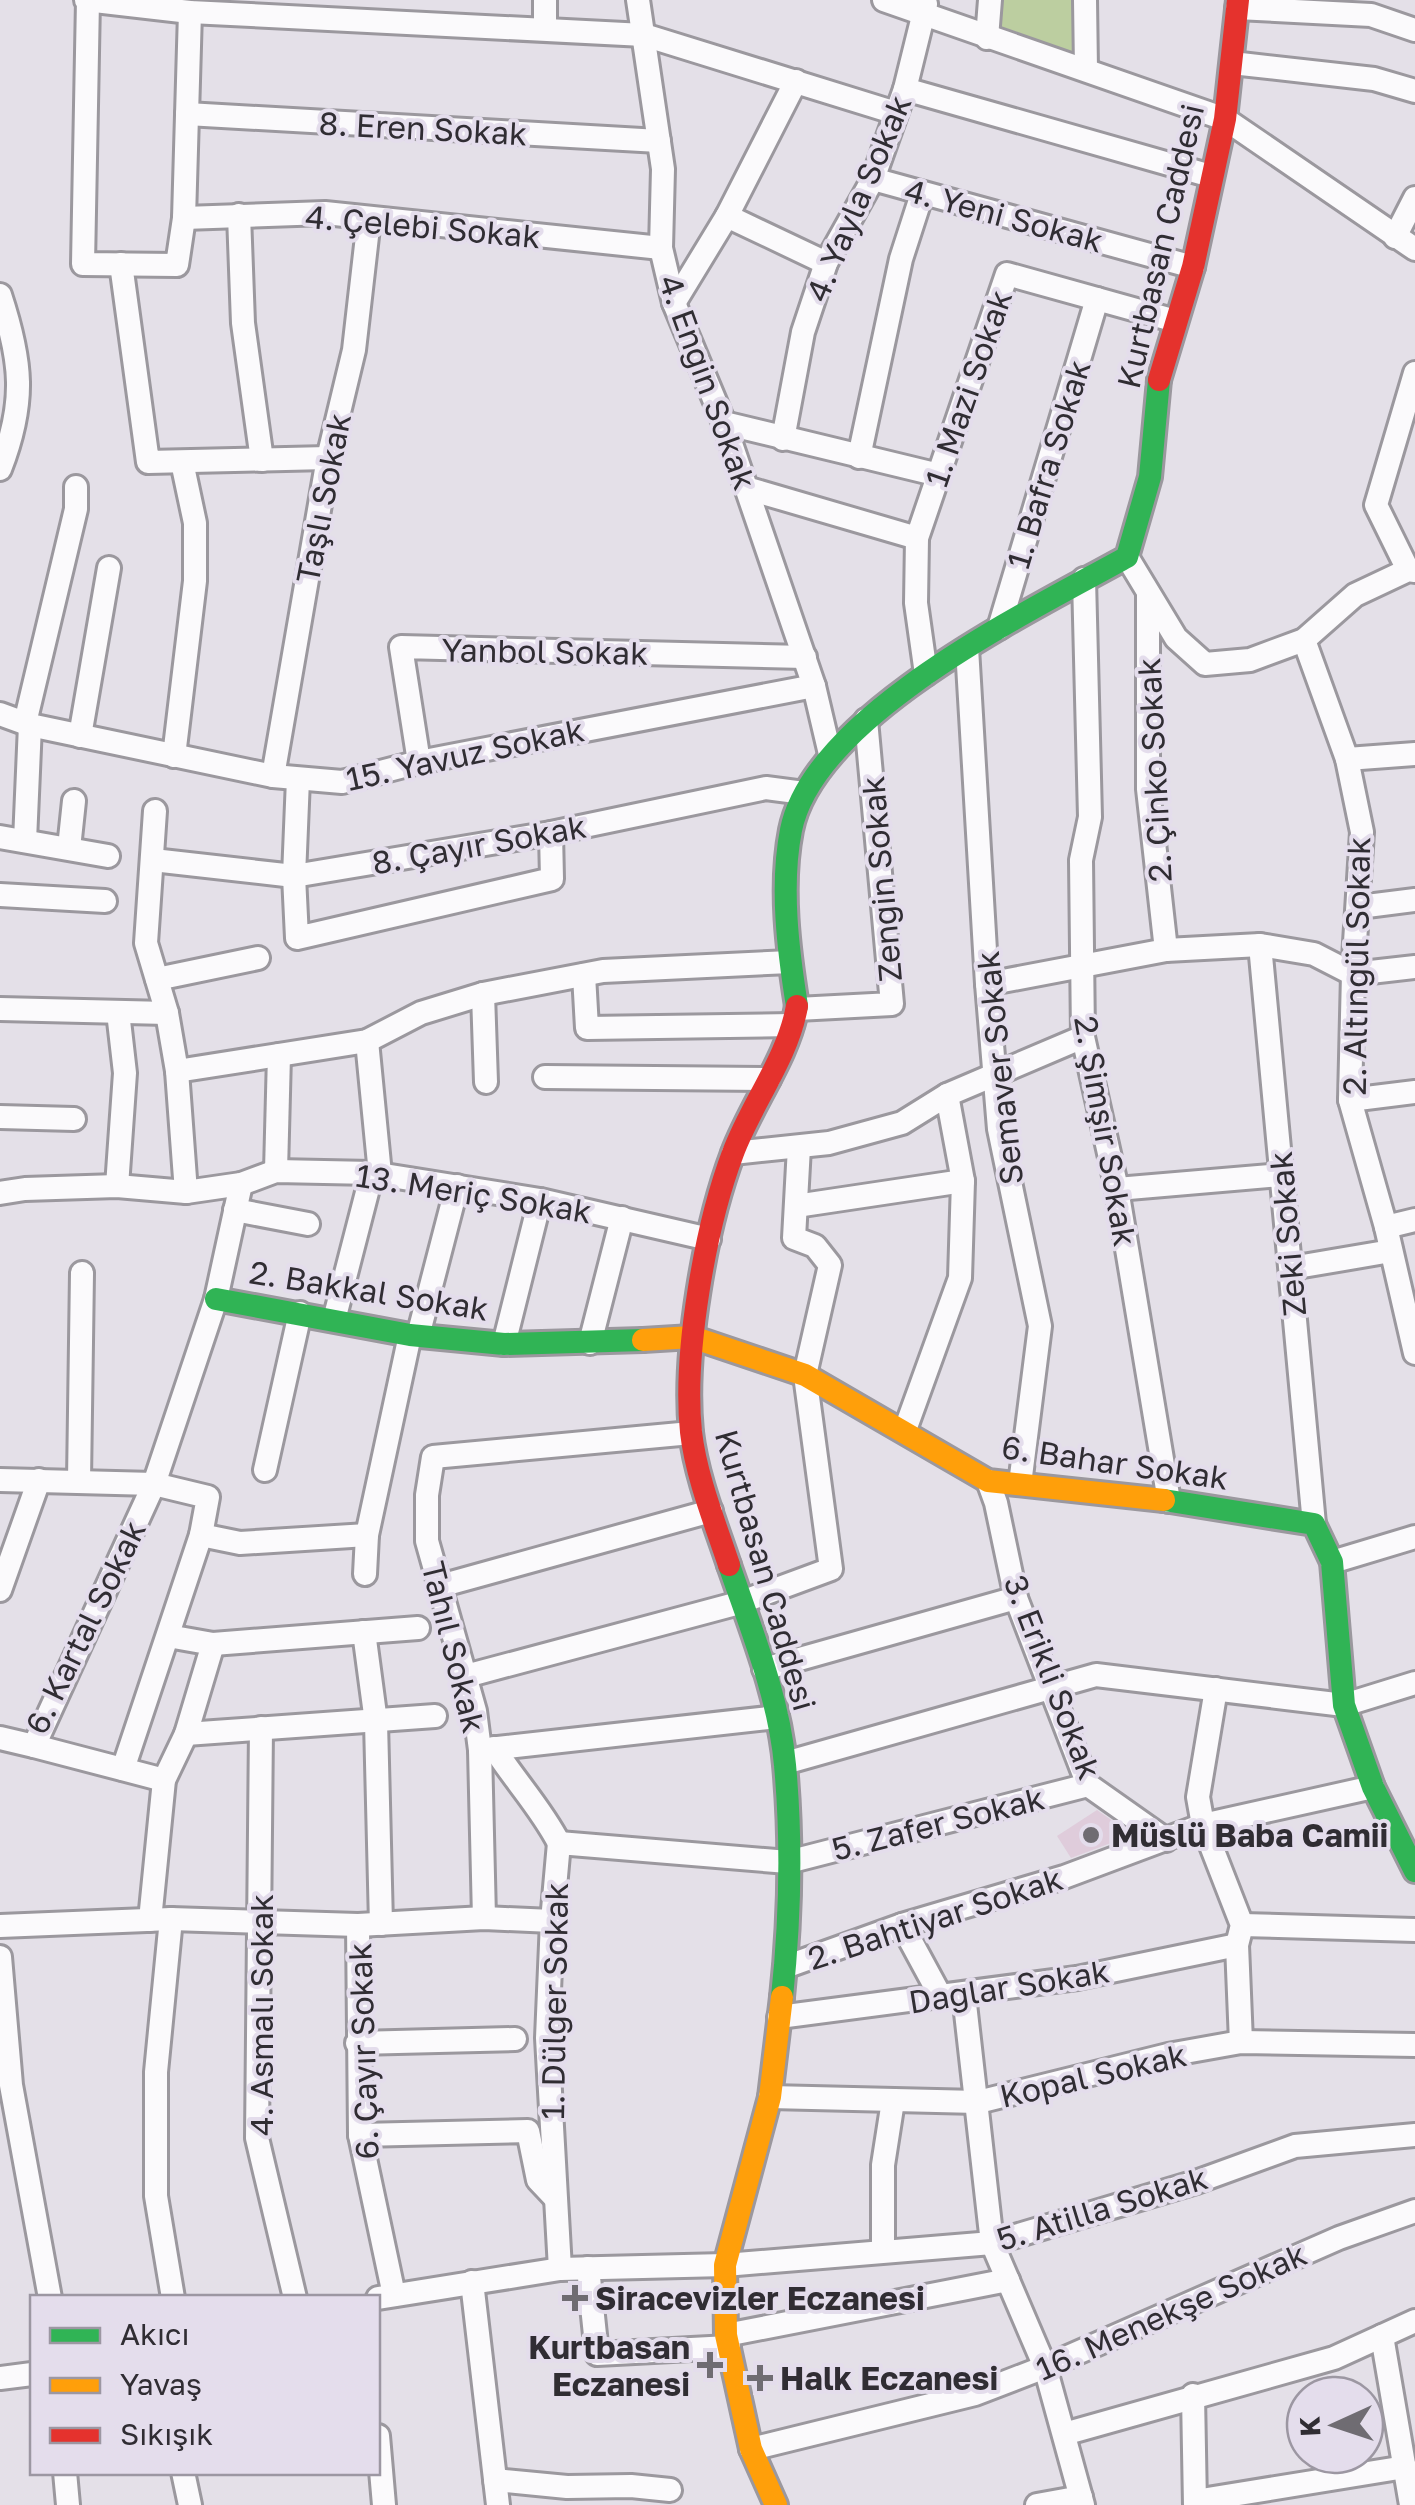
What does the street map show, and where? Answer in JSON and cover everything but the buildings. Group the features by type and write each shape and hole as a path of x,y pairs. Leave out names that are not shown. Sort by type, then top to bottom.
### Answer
{"main road":[{"name":"Kurtbasan Caddesi","path":"1127,557 1150,477 1160,375 1194,267 1210,176 1225,120 1238,4"},
{"path":"795,1017 787,889 791,830 804,792 830,754 866,720 926,674 1127,557"},
{"name":"Kurtbasan Caddesi","path":"776,2505 751,2449 728,2341 725,2265 770,2096 785,1967 785,1763 764,1669 710,1511 691,1433 692,1336 710,1239 733,1154 795,1017"},
{"name":"2. Bakkal Sokak","path":"216,1298 414,1336 504,1344 692,1336"},
{"name":"6. Bahar Sokak","path":"692,1336 806,1375 988,1480 1314,1524"},
{"path":"1314,1524 1332,1562 1344,1705 1373,1787 1405,1826 1415,1871"}],"street":[{"path":"190,12 184,218 176,265 83,264 87,0 190,12 232,7 378,11 456,24 644,34 896,113"},
{"path":"452,0 456,24"},
{"path":"545,28 546,0"},
{"name":"4. Engin Sokak","path":"638,0 663,169 661,248 674,303 724,423 805,656 830,754"},
{"path":"884,0 926,8 988,38 1225,120 1405,243 1415,198"},
{"path":"988,38 990,0"},
{"path":"1085,0 1086,69"},
{"path":"1238,4 1371,15 1415,30"},
{"name":"4. Yayla Sokak","path":"783,439 804,332 826,263 873,178 906,88 926,8"},
{"path":"1232,63 1374,79 1415,91"},
{"path":"674,303 727,216 796,81"},
{"path":"906,88 1210,176"},
{"name":"8. Eren Sokak","path":"188,114 660,141"},
{"name":"4. Yeni Sokak","path":"873,178 1194,267"},
{"path":"859,456 901,260 922,194"},
{"name":"4. Çelebi Sokak","path":"184,218 326,213 661,248"},
{"path":"239,215 243,323 262,460"},
{"path":"727,216 826,263"},
{"name":"Taşlı Sokak","path":"273,776 328,458 354,350 369,218"},
{"path":"120,264 148,462 328,458"},
{"name":"1. Mazi Sokak","path":"926,674 916,603 916,538 1007,274 1176,322"},
{"path":"0,295 12,332 20,389 14,432 0,469"},
{"name":"1. Bafra Sokak","path":"1000,628 1097,299"},
{"path":"1127,557 1176,638 1205,664 1250,660 1304,640 1356,594 1412,571 1376,506 1415,374"},
{"path":"724,423 939,475"},
{"path":"174,756 195,581 195,522 182,462"},
{"path":"25,840 28,724 76,509 76,487"},
{"path":"746,488 916,538"},
{"path":"80,736 109,568"},
{"name":"2. Şimşir Sokak","path":"1084,579 1090,817 1081,860 1083,1037 1116,1189 1169,1502"},
{"name":"2. Çinko Sokak","path":"1148,591 1148,790 1166,950"},
{"name":"2. Altıngül Sokak","path":"1304,640 1347,759 1362,832 1350,1100 1386,1226 1401,1263 1415,1353"},
{"name":"Yanbol Sokak","path":"419,762 401,648 805,656"},
{"name":"Semaver Sokak","path":"967,648 986,984 999,1130 1040,1326 1020,1484"},
{"name":"15. Yavuz Sokak","path":"0,714 80,736 273,776 342,782 419,762 814,686"},
{"name":"Zengin Sokak","path":"795,1017 892,1004 866,720"},
{"path":"1347,759 1415,754"},
{"path":"298,780 294,876 297,938 552,879 551,834"},
{"name":"8. Çayır Sokak","path":"153,860 294,876 551,834 766,788 804,792"},
{"path":"69,848 74,801"},
{"path":"155,811 146,943 167,1013 177,1071 186,1192"},
{"path":"0,837 108,856"},
{"path":"0,895 105,901"},
{"path":"1359,906 1415,900"},
{"path":"986,984 1166,950 1260,946 1314,954 1353,974 1415,967"},
{"name":"Zeki Sokak","path":"1260,946 1314,1524"},
{"path":"157,979 258,958"},
{"path":"177,1071 367,1041 421,1013 483,994 602,971 790,962"},
{"path":"584,975 588,1028 795,1017"},
{"path":"483,994 486,1082"},
{"path":"0,1009 167,1013"},
{"path":"116,1186 125,1072 118,1012"},
{"path":"733,1154 830,1143 902,1123 947,1095 1083,1037"},
{"path":"334,1320 376,1173 367,1041"},
{"path":"276,1171 279,1055"},
{"path":"545,1077 769,1079"},
{"path":"1350,1100 1415,1092"},
{"path":"904,1430 960,1278 964,1181 947,1095"},
{"path":"0,1117 74,1119"},
{"path":"466,1676 740,1603 831,1569 806,1375 830,1265 815,1246 794,1238 800,1146"},
{"name":"13. Meriç Sokak","path":"0,1193 25,1188 116,1186 186,1192 240,1184 276,1171 376,1173 540,1200 710,1239"},
{"path":"1116,1189 1281,1175"},
{"path":"796,1206 964,1181"},
{"name":"6. Kartal Sokak","path":"0,1738 34,1746 154,1484 216,1298 240,1184"},
{"path":"365,1574 367,1535 414,1336 457,1186"},
{"path":"504,1344 540,1200"},
{"path":"235,1210 308,1224"},
{"path":"590,1343 622,1218"},
{"path":"1386,1226 1415,1220"},
{"path":"1291,1268 1401,1263"},
{"path":"78,1480 82,1273"},
{"path":"265,1470 300,1314"},
{"name":"Tahıl Sokak","path":"484,1918 487,1749 427,1541 426,1495 433,1457 691,1433"},
{"path":"0,1480 154,1484 208,1497 201,1535 123,1770"},
{"path":"0,1590 39,1480"},
{"name":"3. Erikli Sokak","path":"988,1480 1016,1598 1088,1785 1166,1840"},
{"path":"440,1586 710,1511"},
{"path":"201,1535 240,1544 367,1535"},
{"path":"1332,1562 1415,1537"},
{"path":"764,1669 1016,1598"},
{"path":"168,1636 213,1644 418,1628"},
{"name":"6. Çayır Sokak","path":"364,1632 376,1722 369,1924 358,2042 360,2135 386,2296"},
{"path":"172,2295 156,2196 164,1780 186,1734 213,1644"},
{"path":"785,1763 1096,1674 1344,1705 1415,1683"},
{"path":"1216,1688 1198,1797 1203,1824 1240,1935 1242,2042"},
{"path":"186,1734 436,1716"},
{"path":"487,1749 777,1717"},
{"name":"4. Asmalı Sokak","path":"261,1728 258,2138 294,2295"},
{"path":"34,1746 164,1780"},
{"path":"487,1749 544,1814 559,1843"},
{"name":"5. Zafer Sokak","path":"788,1862 1088,1785"},
{"name":"2. Bahtiyar Sokak","path":"785,1967 902,1926 1064,1877 1203,1824 1373,1787"},
{"name":"1. Dülger Sokak","path":"560,2269 547,2038 559,1843 788,1862"},
{"path":"0,1926 160,1919 261,1924 484,1918 552,1921"},
{"path":"902,1926 952,1996 978,2102 992,2243 1045,2367 1082,2501 1038,2505"},
{"name":"Dağlar Sokak","path":"779,2017 1078,1978 1240,1935 1415,1930"},
{"path":"0,1957 8,2116 49,2295"},
{"path":"358,2042 515,2038"},
{"name":"Kopal Sokak","path":"770,2096 978,2102 1242,2042 1415,2045"},
{"path":"882,2251 883,2165 893,2101"},
{"path":"360,2135 528,2131 538,2180 555,2198"},
{"name":"5. Atilla Sokak","path":"386,2296 560,2269 725,2265 992,2243 1196,2182 1295,2146 1415,2135"},
{"name":"16. Menekşe Sokak","path":"751,2449 976,2394 1339,2238 1415,2211"},
{"path":"588,2268 597,2354 728,2341 1008,2280"},
{"path":"472,2282 498,2505"},
{"path":"1064,2434 1334,2358 1415,2321"},
{"path":"1193,2395 1196,2503 1410,2487 1382,2336"},
{"path":"0,2378 30,2374"},
{"path":"380,2459 384,2505"},
{"path":"65,2475 68,2505"},
{"path":"185,2475 190,2505"},
{"path":"495,2480 567,2488 670,2490"}],"green space":[{"path":"1002,0 1074,0 1074,55 1001,29"}],"traffic: fast":[{"path":"797,1006 788,940 786,873 791,830 808,787 840,746 882,707 931,671 1127,557 1150,477 1159,380"},
{"path":"216,1299 410,1335 504,1344 643,1340"},
{"path":"1164,1500 1314,1524 1332,1562 1344,1705 1373,1787 1415,1871"},
{"path":"729,1565 755,1638 782,1740 789,1823 782,1997"}],"traffic: slow":[{"path":"643,1340 692,1337 805,1375 988,1481 1164,1500"},
{"path":"776,2505 751,2449 726,2335 725,2265 770,2097 782,1997"}],"traffic: jam":[{"path":"1159,380 1193,267 1225,119 1238,0"},
{"path":"729,1565 693,1449 689,1401 693,1329 705,1253 723,1183 741,1135 786,1044 797,1006"}],"place":[{"name":"Müslü Baba Camii","path":"1091,1835"},
{"name":"Siracevizler Eczanesi","path":"575,2298"},
{"name":"Kurtbasan Eczanesi","path":"710,2365"},
{"name":"Halk Eczanesi","path":"760,2378"}]}
